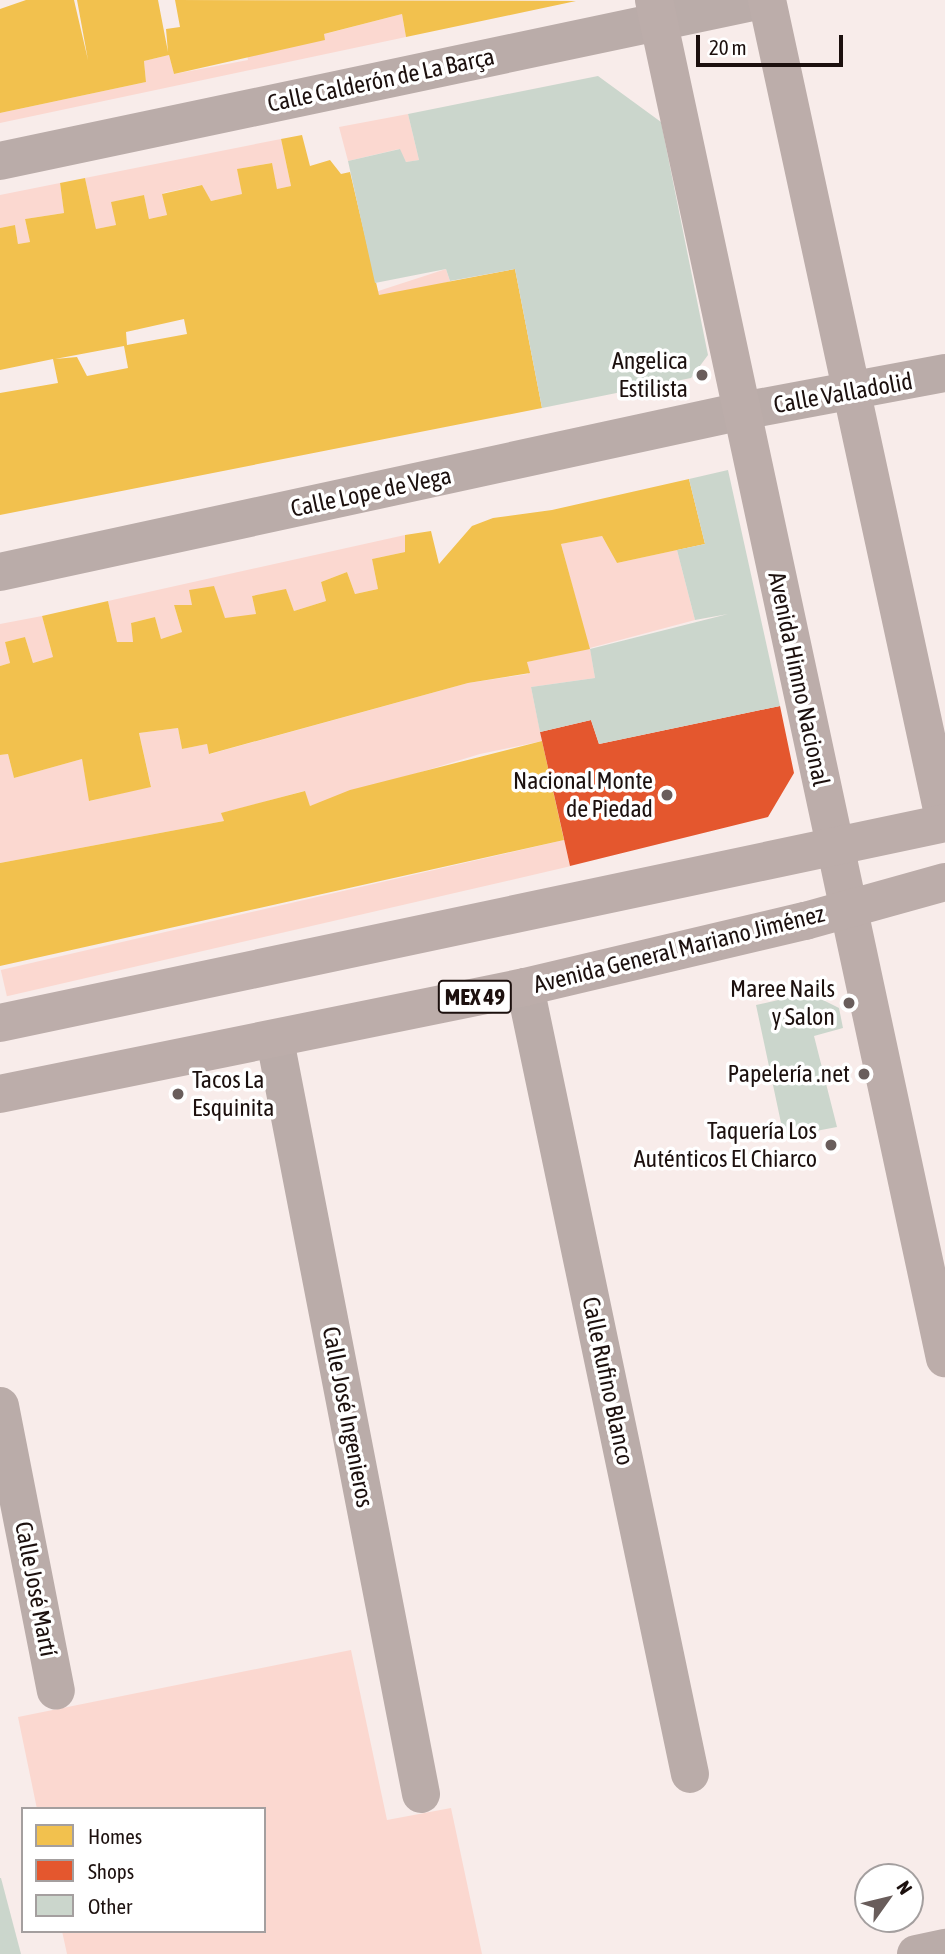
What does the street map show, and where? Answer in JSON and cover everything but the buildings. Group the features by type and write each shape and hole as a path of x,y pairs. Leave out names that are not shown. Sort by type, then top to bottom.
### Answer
{"main road":[{"path":"0,1023 945,823 767,0"},
{"name":"Avenida Himno Nacional","path":"656,10 945,1358"},
{"name":"Avenida General Mariano Jiménez","path":"0,1094 525,987 945,882"}],"street":[{"name":"Calle Calderón de La Barça","path":"0,161 656,10 762,0"},
{"name":"Calle Valladolid","path":"742,411 852,394 945,373"},
{"name":"Calle Lope de Vega","path":"0,572 742,411"},
{"name":"Calle Rufino Blanco","path":"525,987 690,1774"},
{"name":"Calle José Ingenieros","path":"275,1040 421,1794"},
{"name":"Calle José Martí","path":"0,1406 56,1690"},
{"path":"916,1954 945,1948"}],"shaded area":[{"path":"402,14 406,37 0,123 0,113 146,82 144,61 169,55 174,74 248,60 247,54"},
{"path":"408,114 419,160 406,162 399,149 348,161 339,127"},
{"path":"281,139 291,186 277,189 271,163 238,169 242,194 211,201 201,185 163,193 167,215 149,219 144,195 112,202 116,225 96,229 85,178"},
{"path":"60,183 64,213 25,219 30,242 18,244 15,225 0,228 0,195"},
{"path":"446,269 450,281 382,304 378,291"},
{"path":"405,535 405,552 372,559 378,589 355,594 347,572 321,582 326,601 294,611 286,590 252,596 256,614 249,617 225,618 192,605 174,605 182,632 161,639 155,617 131,623 133,642 117,642 108,601"},
{"path":"602,536 617,563 677,550 695,620 590,648 595,678 531,687 542,741 480,754 310,806 304,791 222,813 224,821 0,863 0,755 8,754 14,778 82,759 90,801 151,786 139,733 178,728 182,749 207,744 210,754 468,683 528,674 527,662 589,648 561,544"},
{"path":"42,616 53,657 33,663 25,637 5,642 10,663 0,666 0,624"},
{"path":"564,840 570,866 7,996 1,970"},
{"path":"351,1650 387,1820 451,1808 482,1954 67,1954 62,1933 266,1933 266,1807 37,1807 18,1717"}],"place":[{"name":"Angelica Estilista","path":"702,375"},
{"name":"Nacional Monte de Piedad","path":"667,795"},
{"name":"Maree Nails y Salon","path":"849,1003"},
{"name":"Papelería .net","path":"864,1074"},
{"name":"Tacos La Esquinita","path":"178,1094"},
{"name":"Taquería Los Auténticos El Chiarco","path":"831,1145"}]}
